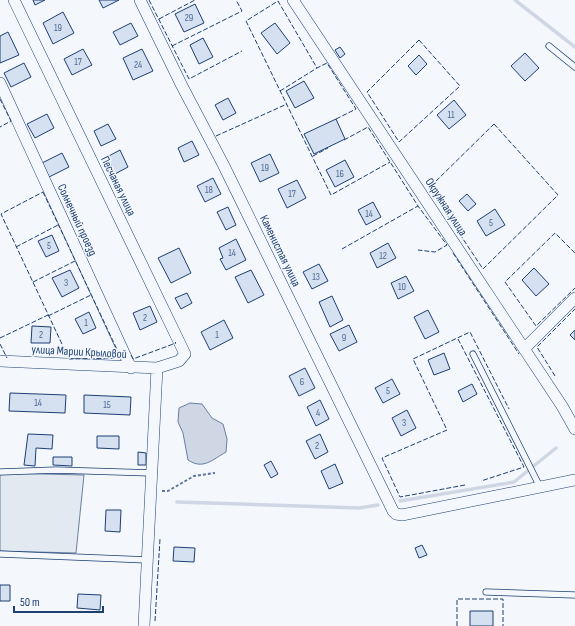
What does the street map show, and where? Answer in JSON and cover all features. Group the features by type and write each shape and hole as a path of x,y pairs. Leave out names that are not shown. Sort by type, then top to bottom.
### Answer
{"street":[{"name":"Песчаная улица","path":"14,0 185,354 180,362 157,368"},
{"name":"Каменистая улица","path":"140,0 182,86 223,164 393,511 396,514 402,515 540,487"},
{"name":"Окружная улица","path":"293,0 562,406 575,429"},
{"name":"Солнечный проезд","path":"0,83 131,368"},
{"path":"524,349 575,298"},
{"name":"улица Марии Крыловой","path":"0,361 157,368"},
{"path":"144,626 157,368"},
{"path":"540,487 575,480"}],"lane":[{"path":"549,46 575,67"},
{"path":"473,354 540,487"},
{"path":"0,472 56,470 152,473"},
{"path":"0,554 148,560"},
{"path":"486,592 575,595"}],"path":[{"path":"150,492 168,490 194,476 215,473"}],"shaded area":[{"path":"190,403 202,404 212,418 223,424 227,439 226,452 212,461 203,464 193,463 188,460 183,433 178,422 179,408"},
{"path":"0,474 84,475 76,553 0,551"}],"building":[{"path":"33,0 45,0 35,5"},
{"path":"99,0 119,0 103,8"},
{"path":"195,4 204,23 184,32 175,14"},
{"path":"63,12 74,33 53,44 43,23"},
{"path":"131,23 138,36 120,45 113,32"},
{"path":"275,23 290,43 277,54 261,33"},
{"path":"8,32 19,55 0,63 0,36"},
{"path":"203,38 213,57 199,64 190,45"},
{"path":"340,47 345,54 340,58 335,50"},
{"path":"83,49 92,65 72,75 64,59"},
{"path":"142,49 153,71 133,80 123,58"},
{"path":"525,53 539,68 525,81 511,66"},
{"path":"419,55 427,64 416,75 408,66"},
{"path":"24,63 31,77 11,87 4,73"},
{"path":"304,81 314,98 295,108 286,91"},
{"path":"228,98 236,113 223,120 215,105"},
{"path":"454,100 466,115 449,129 437,115"},
{"path":"47,114 54,128 35,138 27,124"},
{"path":"336,119 345,139 314,154 304,134"},
{"path":"108,124 116,139 101,146 94,131"},
{"path":"192,141 199,155 184,162 178,148"},
{"path":"120,150 128,167 115,174 107,157"},
{"path":"62,153 69,167 49,177 42,163"},
{"path":"270,154 279,173 260,182 251,163"},
{"path":"345,160 354,177 335,187 326,170"},
{"path":"213,178 221,194 205,202 197,186"},
{"path":"297,180 306,198 287,208 278,189"},
{"path":"467,194 476,204 468,211 459,201"},
{"path":"373,202 381,217 366,225 358,210"},
{"path":"228,207 236,225 226,230 217,212"},
{"path":"495,209 505,225 486,236 477,221"},
{"path":"52,235 59,251 46,257 38,241"},
{"path":"236,239 246,260 226,270 220,259 223,258 219,248"},
{"path":"388,243 396,258 377,268 370,253"},
{"path":"179,248 191,273 171,283 158,258"},
{"path":"319,264 328,281 312,289 303,272"},
{"path":"534,268 549,284 536,296 522,280"},
{"path":"70,270 79,288 62,297 52,278"},
{"path":"251,270 264,295 248,303 235,277"},
{"path":"406,276 414,291 398,299 391,283"},
{"path":"187,293 192,303 181,309 175,298"},
{"path":"332,296 343,320 330,327 319,302"},
{"path":"150,306 157,322 140,330 133,313"},
{"path":"428,310 439,332 425,339 414,317"},
{"path":"89,312 96,328 83,334 75,319"},
{"path":"224,320 233,338 210,350 201,332"},
{"path":"349,325 357,342 339,351 330,334"},
{"path":"32,326 51,327 50,343 31,343"},
{"path":"575,330 575,340 570,335"},
{"path":"444,353 450,369 434,375 428,360"},
{"path":"305,368 315,388 299,396 289,376"},
{"path":"392,379 400,394 383,403 375,388"},
{"path":"472,384 477,394 463,402 458,391"},
{"path":"10,393 66,395 65,413 9,411"},
{"path":"84,395 131,397 130,415 84,413"},
{"path":"320,400 329,419 316,426 307,407"},
{"path":"407,410 416,428 401,436 392,418"},
{"path":"28,434 53,435 52,449 36,448 35,466 24,465"},
{"path":"320,434 328,452 315,459 306,441"},
{"path":"97,436 119,436 119,449 97,448"},
{"path":"138,452 146,453 146,465 138,465"},
{"path":"53,457 72,457 72,466 53,465"},
{"path":"271,461 278,474 271,478 264,465"},
{"path":"335,464 343,483 329,489 321,471"},
{"path":"106,510 121,510 120,532 105,531"},
{"path":"422,545 427,555 419,558 415,548"},
{"path":"174,547 195,548 194,562 173,561"},
{"path":"0,585 10,585 10,601 0,601"},
{"path":"78,594 101,595 100,610 77,608"},
{"path":"470,611 493,611 493,626 470,626"}],"waterway":[{"path":"515,0 575,47"},
{"path":"400,501 514,482 556,448"},
{"path":"177,502 359,508 378,505"}],"fence":[{"path":"149,0 189,79 242,51"},
{"path":"159,19 195,0"},
{"path":"172,46 242,11 236,0"},
{"path":"336,119 356,109 327,63 317,68 278,1 246,21 331,195 390,162"},
{"path":"419,40 460,86 399,142 367,92 419,40"},
{"path":"280,91 317,68"},
{"path":"0,99 11,121 0,127"},
{"path":"216,136 287,104"},
{"path":"494,124 558,195 483,269 429,188 494,124"},
{"path":"344,140 368,127 418,206 447,245 435,252 418,250"},
{"path":"313,156 328,148"},
{"path":"43,192 121,358 69,359 1,214 43,192"},
{"path":"342,249 418,206"},
{"path":"16,247 58,225"},
{"path":"575,253 555,233 505,282 536,326 575,288"},
{"path":"453,253 519,354"},
{"path":"33,282 75,261"},
{"path":"48,316 91,295"},
{"path":"555,376 537,347 575,309"},
{"path":"0,338 48,315"},
{"path":"465,485 400,497 382,458 447,430 413,359 470,332 509,409"},
{"path":"458,339 524,467 481,481"},
{"path":"131,355 133,359 176,343 175,342"},
{"path":"0,344 7,358"},
{"path":"155,621 160,539"},
{"path":"457,626 457,599 503,599 503,626"}]}
